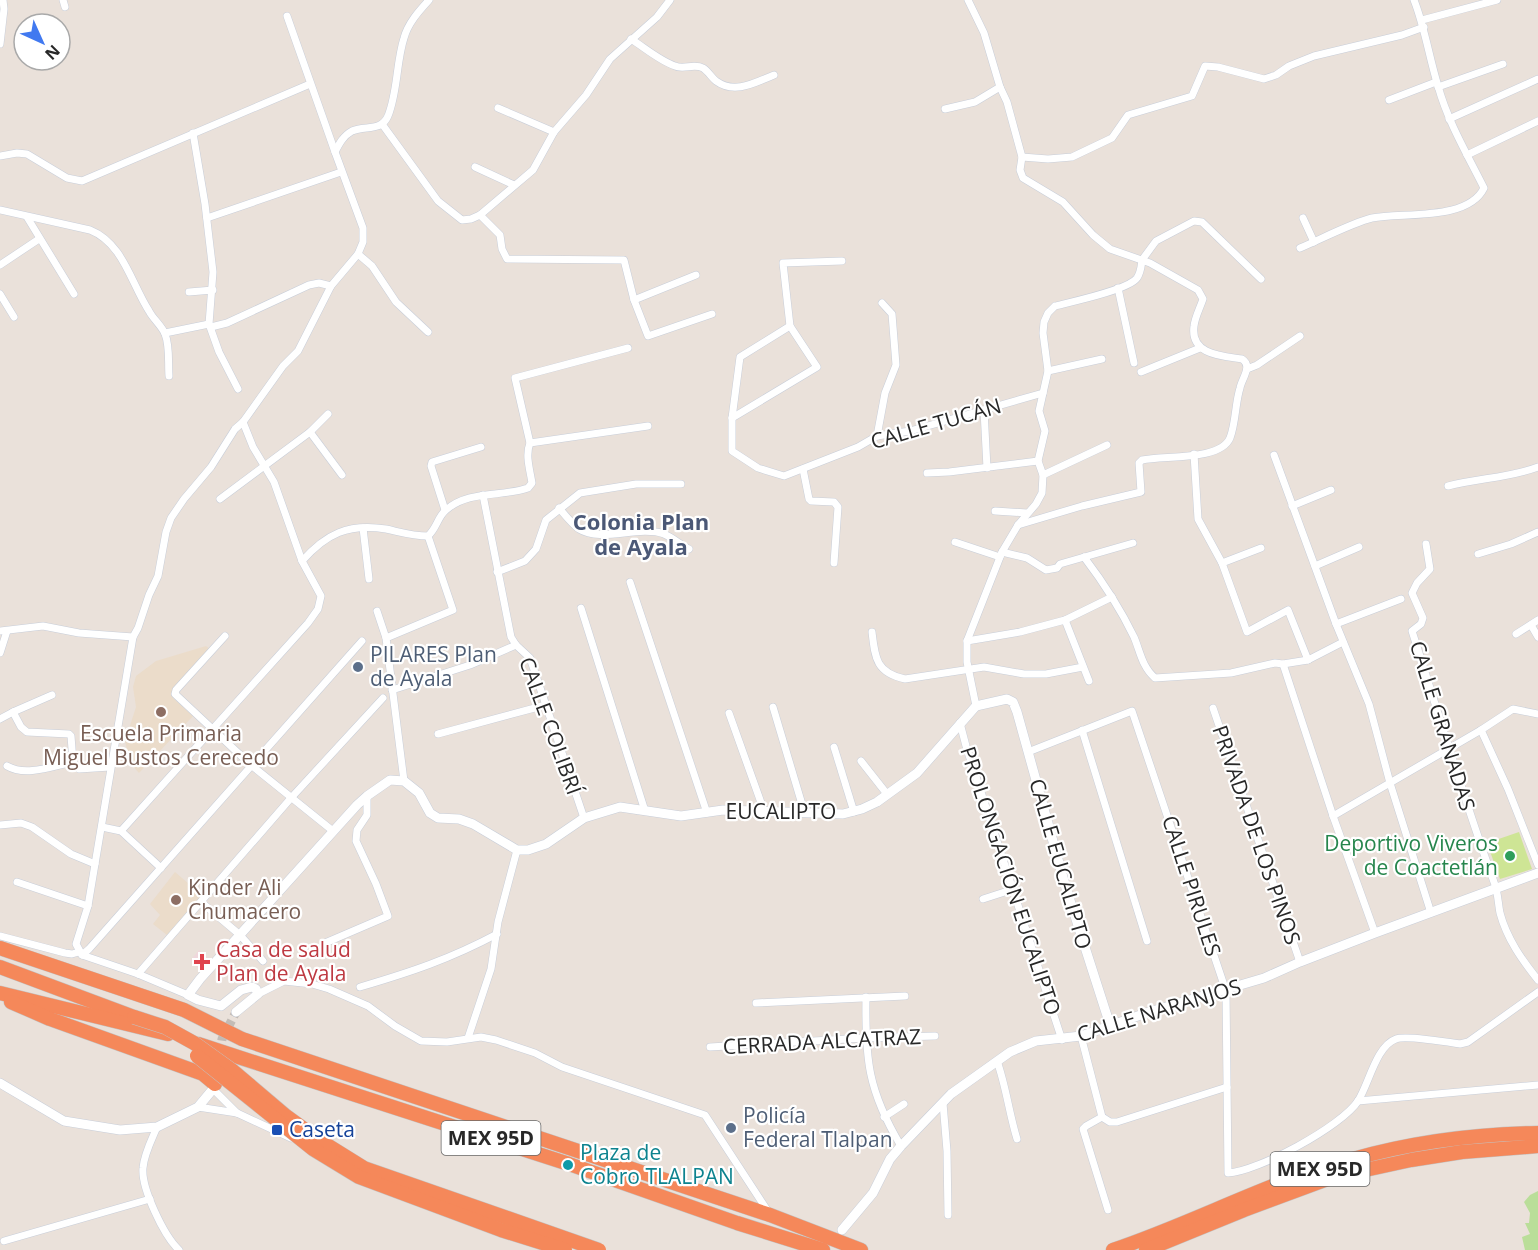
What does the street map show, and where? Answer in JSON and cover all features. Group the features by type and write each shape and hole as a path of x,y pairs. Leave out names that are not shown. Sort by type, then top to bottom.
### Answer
{"highway":[{"name":"MEX 95D","path":"0,948 184,1010 242,1039 770,1215 861,1250"},
{"path":"0,969 192,1047 233,1071 286,1116 364,1168 599,1250"},
{"path":"0,969 165,1027 313,1149 359,1177 491,1226 565,1250"},
{"name":"MEX 95D","path":"0,993 166,1033 654,1192 737,1223 823,1250"},
{"path":"0,993 16,1005 203,1074 215,1084"},
{"name":"MEX 95D","path":"1113,1250 1351,1159 1386,1150 1464,1137 1538,1134"},
{"path":"1120,1250 1309,1175 1362,1158 1455,1140 1538,1134"},
{"name":"MEX 95D","path":"1146,1250 1333,1177 1431,1157 1538,1146"},
{"path":"1151,1250 1311,1187 1360,1172 1450,1156 1538,1152"}],"street":[{"path":"0,44 3,0"},
{"path":"334,152 342,139 351,132 382,124 388,117 404,36 415,15 429,0"},
{"path":"382,124 425,184 450,211 462,220 471,219 480,215 533,170 554,132 586,95 610,59 657,17 670,0"},
{"path":"968,0 984,33 1000,87 1007,102 1022,157 1020,170 1023,178 1063,202 1093,235 1110,249 1142,260 1198,290 1203,299 1194,325 1195,341 1200,348 1214,354 1242,359 1248,364 1237,395 1235,418 1227,444 1218,451 1142,460 1139,463 1141,492 1017,525"},
{"path":"1300,248 1371,218 1453,210 1480,196 1484,188 1449,119 1437,84 1423,23 1414,0"},
{"path":"1022,157 1048,159 1072,157 1088,150 1112,138 1128,115 1192,96 1205,66 1218,67 1264,79 1314,56 1402,35 1423,23 1497,0"},
{"path":"80,953 76,944 88,906 133,637 158,576 166,532 171,518 211,467 236,429 298,351 331,286 358,254 363,242 363,228 341,172 287,16"},
{"path":"631,39 673,66 704,68 717,81 729,87 743,87 774,75"},
{"path":"1389,100 1503,64"},
{"path":"1449,119 1538,80"},
{"path":"0,156 16,153 27,154 67,178 82,181 310,84"},
{"path":"945,110 975,102 1000,87"},
{"path":"498,108 554,132"},
{"path":"1467,155 1538,121"},
{"path":"193,133 207,218 213,290 210,326 219,352 238,389"},
{"path":"475,166 514,185"},
{"path":"207,218 341,172"},
{"path":"0,210 101,234 120,255 149,312 165,333 169,376"},
{"path":"480,215 500,235 502,249 507,259 624,260 645,334 650,337 712,314"},
{"path":"27,217 74,294"},
{"path":"1303,218 1314,242"},
{"path":"976,706 969,669 967,641 1001,555 1017,525 1036,504 1042,493 1043,475 1038,461 1045,431 1039,411 1048,371 1043,333 1048,313 1055,306 1118,288 1135,280 1141,270 1142,260 1156,241 1194,221 1202,222 1261,279"},
{"path":"0,265 39,239"},
{"path":"358,254 372,266 396,302 428,332"},
{"path":"732,418 817,367 790,326 783,263 842,261"},
{"path":"634,300 696,275"},
{"path":"165,333 227,323 309,285 319,283 331,286"},
{"path":"1118,288 1134,363"},
{"path":"189,292 213,290"},
{"path":"0,294 14,317"},
{"path":"877,436 885,393 896,365 892,314 882,303"},
{"path":"732,418 740,357 790,326"},
{"path":"1247,369 1257,365 1300,336"},
{"path":"428,537 435,531 445,510 483,495 528,488 532,483 528,457 530,443 515,378 628,348"},
{"path":"1142,372 1200,348"},
{"path":"1048,371 1102,359"},
{"name":"CALLE TUCÁN","path":"732,418 732,451 748,462 784,476 858,447 877,436 910,431 1043,393"},
{"path":"984,410 987,468"},
{"path":"220,500 310,432 328,414"},
{"path":"121,831 308,623 318,609 321,596 302,561 274,482 253,447 243,422"},
{"path":"530,443 648,426"},
{"path":"310,432 342,475"},
{"path":"1043,475 1107,446"},
{"path":"445,510 431,466 432,462 481,447"},
{"path":"1194,454 1198,519 1222,563 1247,632 1288,610 1308,660"},
{"path":"1274,455 1336,624 1369,704 1390,783 1431,913"},
{"path":"927,472 987,468 1038,461"},
{"path":"1448,486 1517,475 1538,467"},
{"path":"803,469 809,499 834,502 838,507 834,563"},
{"path":"497,572 525,561 536,549 546,520 580,493 636,484 681,483"},
{"path":"1292,506 1331,490"},
{"name":"CALLE COLIBRÍ","path":"483,495 511,637 530,658 584,818"},
{"path":"559,508 578,528 586,532 602,534 636,531 664,534 689,549"},
{"path":"995,511 1027,513"},
{"path":"302,561 316,545 328,536 363,528 385,529 428,537"},
{"path":"363,528 369,579"},
{"path":"1478,554 1511,544 1538,532"},
{"path":"386,638 453,610 428,537"},
{"path":"955,542 1001,555 1027,558 1046,570 1133,543"},
{"name":"CALLE GRANADAS","path":"1426,544 1430,569 1417,583 1412,593 1423,618 1421,624 1412,631 1472,822 1497,889 1500,914 1509,937 1526,966 1538,980"},
{"path":"1315,566 1359,547"},
{"path":"1222,563 1261,548"},
{"path":"1084,557 1112,597 1134,637 1146,669 1155,678 1231,673 1275,663 1308,660 1343,642"},
{"path":"630,582 707,813"},
{"path":"967,641 1020,632 1065,620 1112,597"},
{"path":"1336,624 1401,599"},
{"path":"581,608 645,811"},
{"path":"377,611 386,638 404,781"},
{"path":"1065,620 1089,681"},
{"path":"1516,634 1535,623 1538,637"},
{"path":"0,653 4,631 43,626 78,633 133,637"},
{"path":"872,632 876,659 883,670 905,680 984,667 1024,674 1053,674 1083,667"},
{"path":"225,636 176,690 176,694 251,765 333,831"},
{"path":"80,953 161,868 362,641"},
{"path":"392,690 470,665 516,645"},
{"path":"1283,664 1333,816 1375,933"},
{"path":"0,718 52,695"},
{"path":"138,974 291,798 383,698"},
{"name":"CALLE EUCALIPTO","path":"976,706 1008,699 1013,702 1066,888 1110,1025"},
{"path":"438,734 546,705"},
{"name":"EUCALIPTO","path":"517,850 528,850 546,844 584,818 621,807 681,816 723,810 843,814 854,812 877,802 926,764 976,706"},
{"path":"772,707 804,811"},
{"name":"PRIVADA DE LOS PINOS","path":"1212,708 1300,962"},
{"path":"1333,816 1513,709 1538,714"},
{"name":"CALLE PIRULES","path":"1082,730 1132,711 1226,991 1228,1173 1237,1173 1298,1146 1349,1111 1358,1101"},
{"path":"13,712 27,732 69,734 74,762 79,769 110,767"},
{"path":"729,713 764,811"},
{"name":"PROLONGACIÓN EUCALIPTO","path":"960,723 1062,1040"},
{"path":"1028,752 1082,730 1148,941"},
{"name":"CALLE GRANADAS","path":"1481,730 1508,789 1538,865"},
{"path":"834,747 854,812"},
{"path":"861,761 887,794"},
{"path":"7,766 20,771 29,771 74,762"},
{"path":"188,995 333,831 367,796 390,780 404,781 419,793 430,813 438,818 459,819 473,824 517,850 491,969 468,1038"},
{"path":"325,943 388,916 356,841 357,830 367,815 367,796"},
{"path":"0,825 21,823 32,827 71,854 95,864"},
{"path":"102,827 121,831 161,868"},
{"name":"CALLE NARANJOS","path":"842,1230 873,1193 890,1159 901,1146 951,1094 1016,1049 1036,1041 1062,1040 1081,1036 1110,1025 1226,991 1538,873"},
{"path":"17,882 88,906"},
{"path":"983,899 1014,890"},
{"path":"201,902 240,935 263,961"},
{"path":"360,987 422,969 497,934"},
{"path":"0,936 65,953 80,953 138,974 198,1000 221,1006 241,990 252,987 258,994"},
{"path":"236,1012 258,994 284,981 312,984 357,1000 421,1041 447,1042 481,1037 496,1040 535,1053 562,1066 705,1115 770,1215"},
{"path":"1358,1101 1382,1050 1388,1043 1398,1038 1460,1044 1468,1042 1538,992"},
{"path":"756,1003 905,996"},
{"path":"866,997 865,1038 872,1082 884,1117 901,1146"},
{"name":"CERRADA ALCATRAZ","path":"710,1047 935,1036"},
{"path":"1081,1036 1102,1117 1110,1122 1117,1122 1227,1087"},
{"path":"997,1061 1003,1076 1010,1116 1017,1139"},
{"path":"0,1083 64,1121 120,1130 157,1127 198,1107 215,1084 237,1113"},
{"path":"1358,1101 1538,1085"},
{"path":"943,1103 947,1151 948,1215"},
{"path":"884,1117 904,1104"},
{"path":"198,1107 237,1113 337,1157 591,1250"},
{"path":"1102,1117 1083,1130 1108,1210"},
{"path":"157,1127 143,1167 144,1184 173,1245 179,1250"},
{"path":"4,1241 150,1198"}],"shaded area":[{"name":"Escuela Primaria Miguel Bustos Cerecedo","path":"206,646 214,653 173,698 193,716 139,773 130,763 125,741 136,707 133,687 136,676 156,661"},
{"name":"Kinder Ali Chumacero","path":"175,872 203,896 167,935 153,924 160,915 150,904"},
{"name":"Casa de salud Plan de Ayala","path":"199,950 214,963 204,973 190,961"}],"green space":[{"name":"Deportivo Viveros de Coactetlán","path":"1519,832 1532,869 1500,879 1487,843"},
{"path":"1538,1191 1538,1250 1525,1250 1522,1237 1530,1234 1525,1223 1529,1223 1530,1213 1524,1202"}],"tunnel":[{"path":"220,1054 222,1039 236,1012"}],"place":[{"name":"PILARES Plan de Ayala","path":"358,667"},
{"name":"Escuela Primaria Miguel Bustos Cerecedo","path":"161,712"},
{"name":"Deportivo Viveros de Coactetlán","path":"1510,856"},
{"name":"Kinder Ali Chumacero","path":"176,900"},
{"name":"Casa de salud Plan de Ayala","path":"202,962"},
{"name":"Policía Federal Tlalpan","path":"731,1128"},
{"name":"Caseta","path":"277,1130"},
{"name":"Plaza de Cobro TLALPAN","path":"568,1165"}],"district":[{"name":"Colonia Plan de Ayala","path":"641,534"}]}
